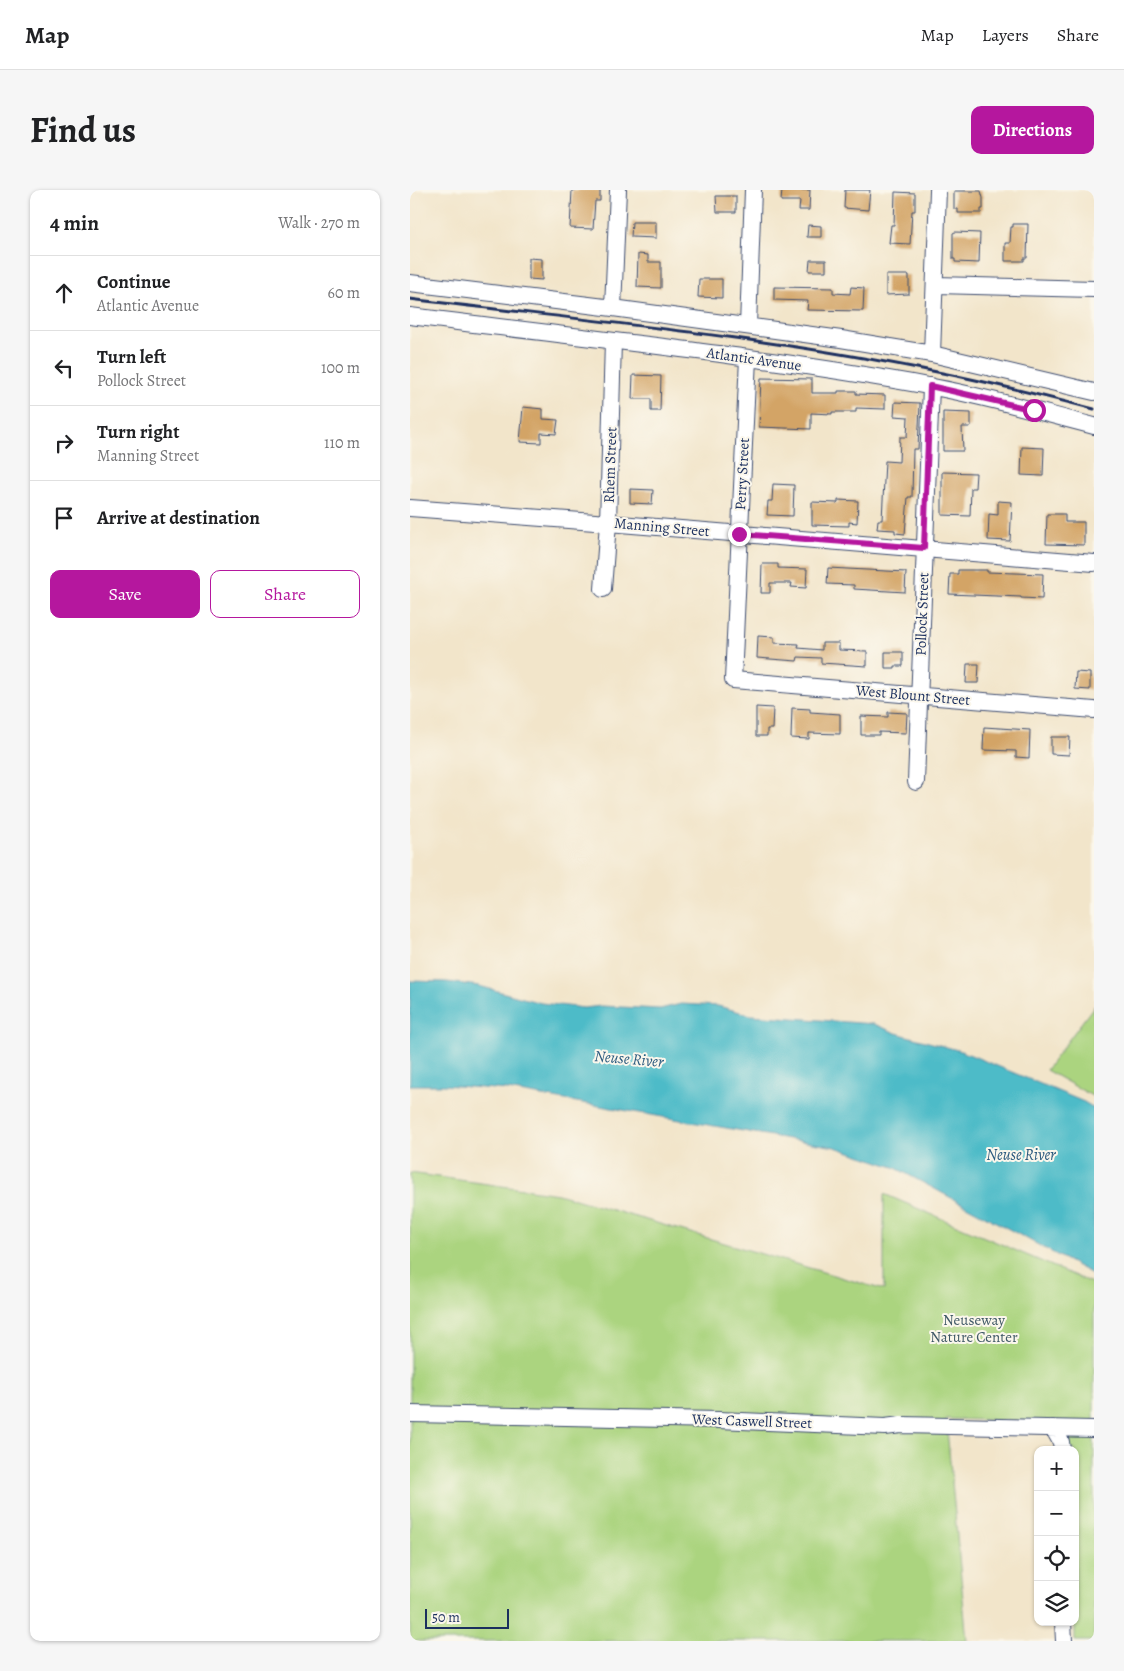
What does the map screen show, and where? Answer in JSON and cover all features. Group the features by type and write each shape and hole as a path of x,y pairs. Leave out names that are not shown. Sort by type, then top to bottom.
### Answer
{"street":[{"path":"613,308 618,190"},
{"path":"748,326 753,190"},
{"path":"932,354 938,190"},
{"path":"410,283 748,326 932,354 1094,392"},
{"path":"936,285 1094,289"},
{"name":"Atlantic Avenue","path":"410,316 838,371 930,386 1094,426"},
{"name":"Rhem Street","path":"603,589 608,522 613,342"},
{"name":"Perry Street","path":"733,680 748,358"},
{"name":"Pollock Street","path":"916,782 930,386"},
{"name":"Manning Street","path":"410,508 608,522 1094,563"},
{"name":"West Blount Street","path":"733,680 1094,710"},
{"name":"West Caswell Street","path":"410,1414 719,1420 885,1427 901,1425 1094,1429"},
{"path":"1053,1428 1062,1446"},
{"path":"1063,1626 1064,1641"}],"green space":[{"path":"1094,1006 1094,1097 1046,1070"},
{"name":"Neuseway Nature Center","path":"410,1173 558,1194 884,1290 884,1194 1094,1284 1094,1641 1075,1641 1075,1626 1079,1626 1079,1446 1070,1446 1069,1422 946,1419 967,1641 410,1641"}],"water":[{"name":"Neuse River","path":"410,981 447,982 479,986 541,1003 584,1008 601,1006 660,1009 681,1004 718,1006 751,1015 874,1024 896,1033 961,1051 1084,1102 1094,1108 1094,1275 894,1167 835,1147 508,1090 444,1085 410,1085"}],"building":[{"path":"572,190 600,190 600,201 595,201 593,229 570,228"},
{"path":"782,190 810,190 809,210 799,210 800,201 781,201"},
{"path":"845,190 870,190 868,210 844,208"},
{"path":"954,191 981,191 983,209 981,209 981,213 958,213 958,209 954,209"},
{"path":"895,192 915,193 915,211 912,211 910,244 889,243 891,225 894,225"},
{"path":"716,196 736,196 736,212 717,212"},
{"path":"632,222 656,222 656,238 631,237"},
{"path":"1013,224 1028,224 1027,258 1024,258 1024,261 1005,261 1005,243 1010,243 1011,227 1013,227"},
{"path":"808,225 821,226 821,237 807,237"},
{"path":"953,233 980,233 979,263 955,262 955,259 953,259"},
{"path":"638,254 648,255 648,262 661,262 661,288 637,287"},
{"path":"529,258 542,259 542,280 529,279"},
{"path":"810,260 826,260 826,271 809,271"},
{"path":"886,275 909,275 909,294 886,295"},
{"path":"699,279 722,279 722,298 698,297"},
{"path":"774,287 833,288 833,293 850,294 851,287 864,288 863,311 807,310 808,301 774,300"},
{"path":"633,375 661,376 660,411 651,411 651,399 632,399"},
{"path":"761,378 812,379 812,393 856,391 856,394 885,395 885,409 856,408 856,412 811,413 811,429 759,427"},
{"path":"895,402 920,403 918,449 913,449 912,497 908,497 905,534 895,533 895,530 877,529 878,520 882,520 885,461 899,462 900,437 907,437 908,417 894,416"},
{"path":"523,407 543,409 543,419 558,420 556,434 541,433 541,443 520,442"},
{"path":"943,412 971,413 971,427 962,427 963,451 943,451"},
{"path":"1022,447 1044,448 1043,476 1021,475"},
{"path":"942,472 976,473 975,488 971,488 970,516 942,515"},
{"path":"773,484 794,485 793,516 767,515 768,501 772,501"},
{"path":"630,489 653,490 652,504 630,503"},
{"path":"838,500 858,501 857,523 849,522 849,526 812,525 812,502 838,503"},
{"path":"998,501 1012,502 1010,541 988,540 989,514 998,515"},
{"path":"1047,514 1065,514 1065,522 1084,522 1084,545 1046,544"},
{"path":"762,564 778,564 778,568 807,569 806,588 791,587 792,583 770,583 770,593 761,593"},
{"path":"828,568 906,572 905,592 854,589 854,585 827,584"},
{"path":"958,570 1043,574 1042,599 949,594 950,574 958,574"},
{"path":"758,636 774,637 774,643 799,644 798,648 822,650 822,643 839,643 839,650 867,651 867,666 821,663 821,658 798,657 797,661 757,658"},
{"path":"885,652 903,652 903,666 885,668"},
{"path":"967,664 979,664 978,683 966,683"},
{"path":"1076,672 1090,673 1090,690 1075,689"},
{"path":"756,707 773,708 772,729 767,729 767,736 756,736"},
{"path":"792,708 810,709 810,712 840,714 840,734 809,733 809,739 791,738"},
{"path":"888,712 907,713 906,733 879,732 879,735 861,735 861,716 888,717"},
{"path":"984,727 1030,730 1029,758 1016,757 1016,751 983,750"},
{"path":"1051,737 1070,737 1069,755 1051,754"}],"railway":[{"path":"410,299 737,338 803,348 952,375 1013,388 1094,409"}],"route":[{"path":"739,534 924,548 930,386 1034,410"}]}
